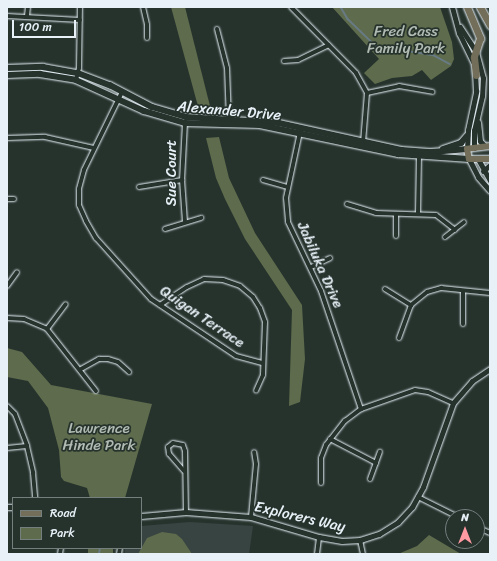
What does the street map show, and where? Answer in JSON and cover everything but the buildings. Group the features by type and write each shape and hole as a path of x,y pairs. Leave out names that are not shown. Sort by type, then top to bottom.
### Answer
{"highway":[{"path":"467,7 480,36 476,52 476,75"},
{"path":"480,7 490,25"}],"main road":[{"name":"Alexander Drive","path":"7,68 43,67 78,73 152,107 196,119 229,122"},
{"name":"Alexander Drive","path":"7,75 40,74 76,80 152,114 185,123 265,121 363,145 469,159 490,159"},
{"path":"421,153 453,146 467,136"},
{"path":"469,159 467,149 487,146"},
{"path":"474,148 478,159"},
{"name":"Alexander Drive","path":"421,153 467,149"}],"street":[{"path":"27,16 28,7"},
{"path":"76,80 78,73 80,7"},
{"path":"143,7 147,25 147,38"},
{"path":"291,7 356,73 367,93 363,145"},
{"path":"452,7 476,75 476,91 467,136 467,149"},
{"path":"7,16 80,20"},
{"path":"456,21 476,52 483,82 477,117 474,148"},
{"path":"217,29 227,68 229,122"},
{"path":"284,61 298,60 329,44"},
{"path":"367,93 399,86 432,92"},
{"name":"Quigan Terrace","path":"122,92 84,170 79,189 79,205 96,238 160,305 236,356 263,363"},
{"path":"477,117 480,139 487,146"},
{"name":"Sue Court","path":"185,123 182,180 185,222"},
{"name":"Jabiluka Drive","path":"301,131 288,187 286,207 288,222 311,267 361,409"},
{"path":"7,138 45,137 94,148"},
{"path":"418,214 421,153"},
{"path":"469,159 478,177 490,191"},
{"path":"478,159 483,171 490,181"},
{"path":"483,171 490,165"},
{"path":"139,187 182,180"},
{"path":"262,180 288,187"},
{"path":"7,199 14,199"},
{"path":"347,204 370,212 438,216 455,230"},
{"path":"396,214 396,236"},
{"name":"Sue Court","path":"165,229 201,218"},
{"path":"446,237 464,222"},
{"path":"311,267 330,258"},
{"path":"7,286 17,272"},
{"path":"160,305 187,287 204,279 223,280 240,286 260,308 265,322 263,375 256,391"},
{"path":"385,289 411,305"},
{"path":"399,338 411,305 431,290 490,293"},
{"path":"463,291 463,324"},
{"path":"47,329 66,304"},
{"path":"7,318 24,319 47,329 81,369 96,391"},
{"path":"81,369 99,359 108,359 118,362 129,372"},
{"name":"Explorers Way","path":"142,516 186,512 251,517 318,537 342,541 360,540 392,526 418,497 453,403 472,381 490,369"},
{"path":"321,483 321,458 330,438 345,421 361,409 415,390 428,392 453,403"},
{"path":"7,406 15,414 27,446 34,473 35,497"},
{"path":"330,438 376,463"},
{"path":"184,471 169,454 168,448 172,443 180,443 184,448 186,512"},
{"path":"7,448 27,446"},
{"path":"251,517 256,464 254,452"},
{"path":"370,479 380,452"},
{"path":"418,497 445,510"},
{"name":"Explorers Way","path":"142,512 152,514"},
{"path":"317,554 318,537"},
{"path":"360,540 363,554"}],"shaded area":[{"path":"190,522 253,526 249,554 125,554 125,549 142,549 142,526"}],"green space":[{"path":"171,7 185,7 211,110 199,110"},
{"name":"Fred Cass Family Park","path":"332,7 440,7 452,42 454,59 451,66 431,80 422,70 412,76 392,78 375,84 364,73 379,59"},
{"path":"219,137 229,178 255,233 302,305 305,359 300,402 289,406 292,310 245,239 216,178 206,138"},
{"name":"Lawrence Hinde Park","path":"7,348 22,352 51,385 152,404 125,497 90,497 87,488 64,481 61,477 59,450 48,408 28,381 7,377"},
{"path":"162,532 176,534 182,539 192,554 138,554 147,538"},
{"path":"429,535 445,544 445,549 453,549 461,554 398,554 417,546"},
{"path":"88,549 113,549 113,554 88,554"}],"waterway":[{"path":"341,7 348,19 376,46 433,55 450,64"},
{"path":"99,554 100,549"}]}
